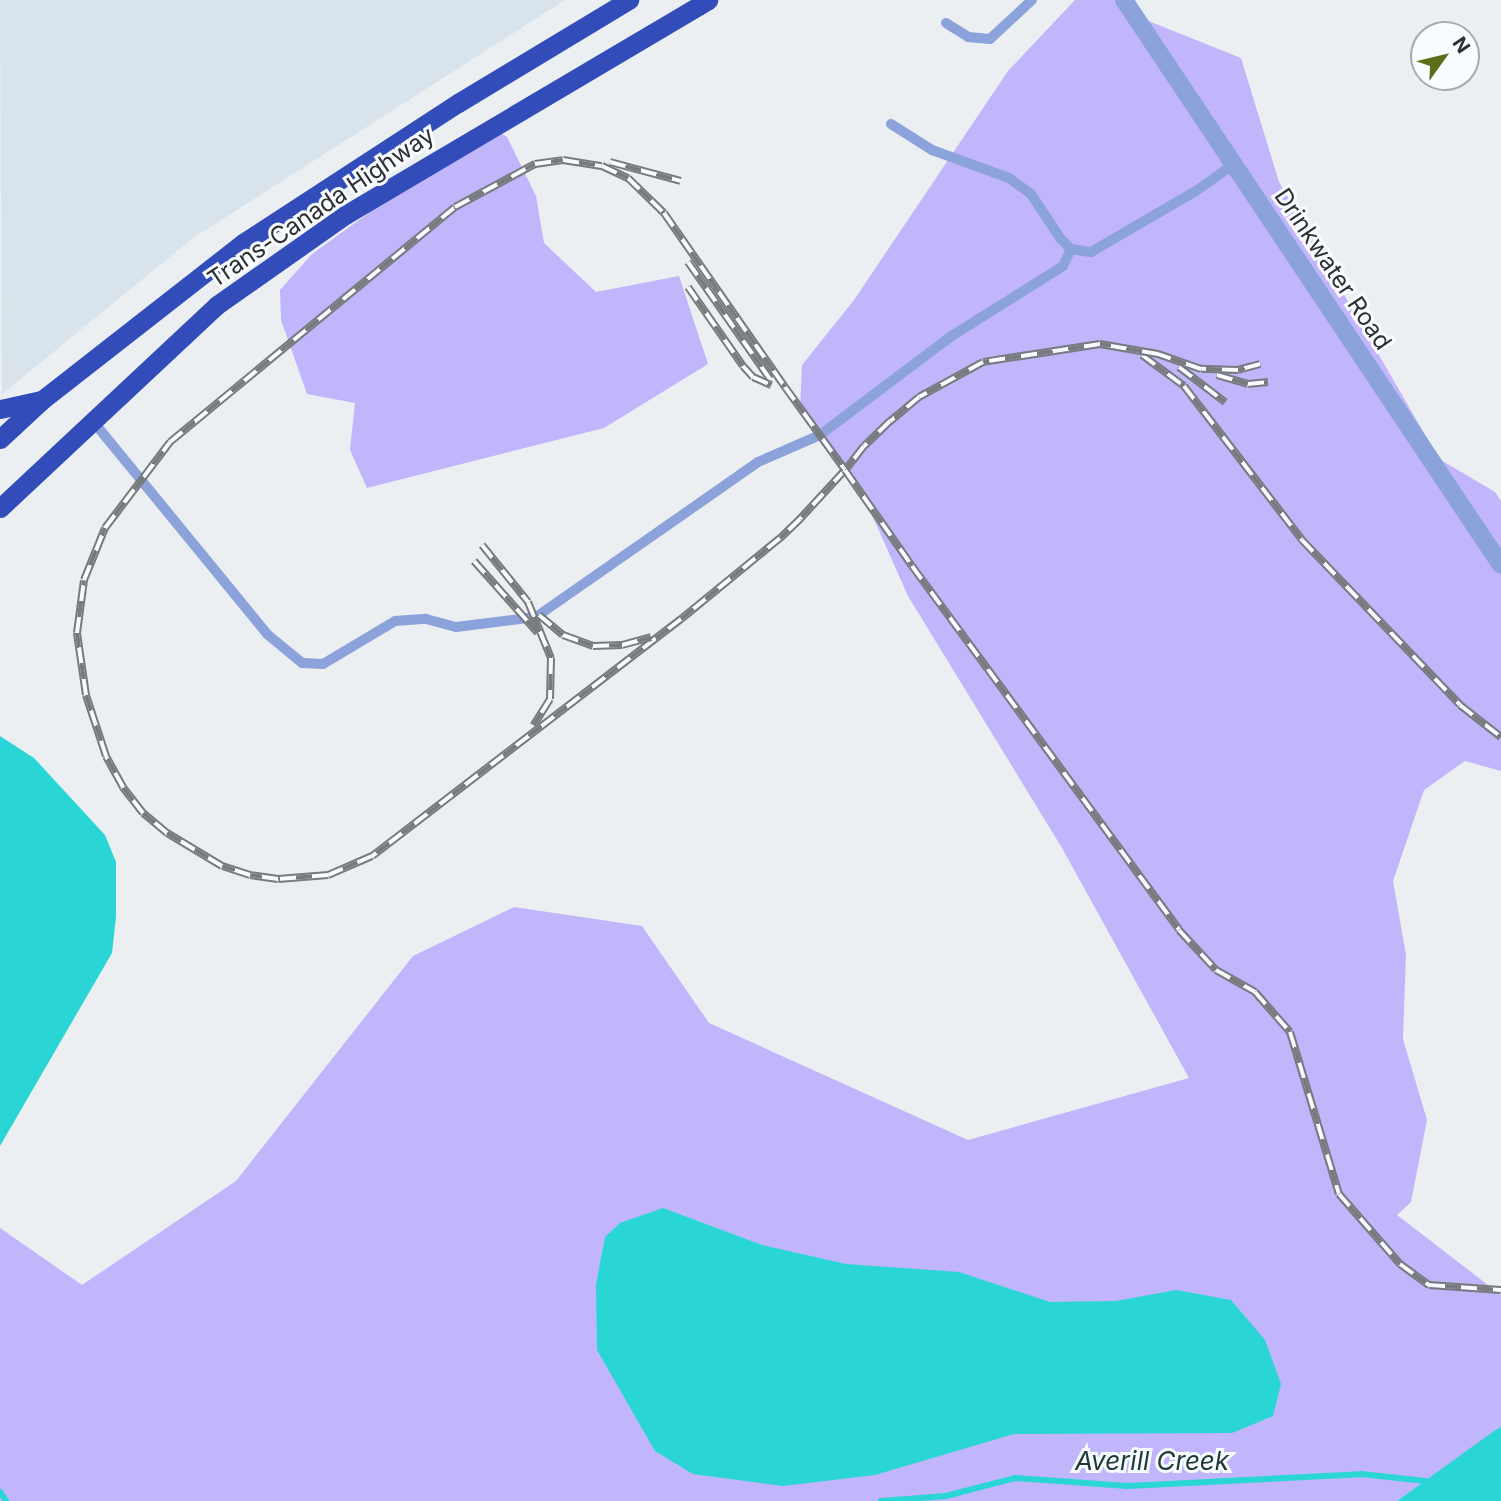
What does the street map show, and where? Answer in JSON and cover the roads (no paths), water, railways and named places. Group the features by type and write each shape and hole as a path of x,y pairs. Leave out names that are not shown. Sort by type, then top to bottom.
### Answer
{"highway":[{"name":"Trans-Canada Highway","path":"0,439 42,400 243,243 458,103 629,0"},
{"name":"Trans-Canada Highway","path":"0,508 217,305 345,215 708,0"},
{"path":"0,409 42,400"}],"street":[{"name":"Drinkwater Road","path":"1124,0 1501,565"}],"lane":[{"path":"946,23 968,37 990,38 1032,0"},
{"path":"891,124 932,150 1009,178 1031,194 1071,249 1091,252 1234,164"},
{"path":"92,420 267,634 302,663 323,664 371,631 395,621 426,620 465,627 536,617 758,461 820,435 950,337 1063,266 1071,249"}],"water":[{"path":"0,736 34,758 105,835 116,862 116,917 112,953 0,1146"},
{"path":"663,1208 762,1245 846,1264 959,1272 1050,1302 1116,1301 1176,1290 1231,1300 1265,1340 1281,1384 1273,1416 1232,1433 1014,1434 875,1475 783,1486 693,1474 655,1451 597,1350 596,1285 605,1237 620,1223"},
{"path":"1501,1427 1501,1501 1397,1501 1494,1431"}],"waterway":[{"name":"Averill Creek","path":"881,1501 946,1496 1015,1478 1128,1486 1361,1474 1426,1481"},
{"name":"Averill Creek","path":"0,1492 6,1501"}],"railway":[{"path":"1260,364 1238,370 1201,369 1158,354 1100,344 983,362 919,397 864,446 845,470 780,538 681,619 372,856 328,875 278,879 250,875 222,866 167,833 143,813 123,787 106,756 86,695 77,633 84,580 105,528 170,442 455,207 535,164 563,160 602,166 628,178 664,213 785,387 845,470 912,566 1179,930 1216,970 1255,992 1290,1032 1339,1194 1400,1264 1429,1285 1501,1290"},
{"path":"610,162 681,181"},
{"path":"688,262 770,379"},
{"path":"688,287 743,366 753,377 771,385"},
{"path":"1142,355 1184,386 1302,540 1460,705 1501,737"},
{"path":"1179,367 1225,402"},
{"path":"1217,375 1248,384 1268,382"},
{"path":"482,545 528,602 551,658 550,699 534,725"},
{"path":"474,561 538,633"},
{"path":"539,615 563,635 593,646 622,645 651,637"}]}
